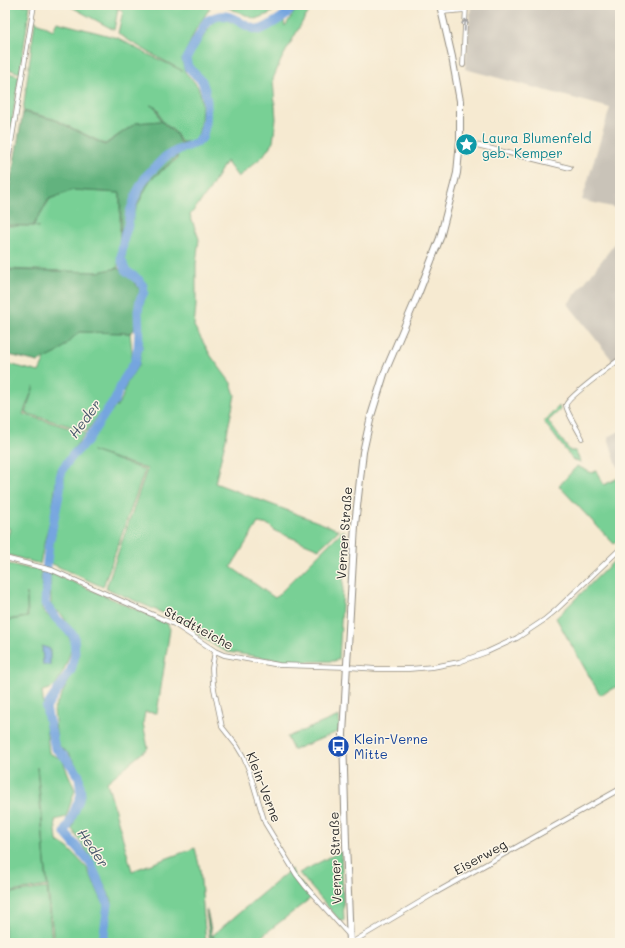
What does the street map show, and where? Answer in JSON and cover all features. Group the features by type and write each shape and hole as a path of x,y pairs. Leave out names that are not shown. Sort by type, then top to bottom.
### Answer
{"main road":[{"name":"Verner Straße","path":"351,943 349,934 343,734 355,525 363,452 371,416 384,374 440,238 457,173 460,141 460,101 440,5"}],"street":[{"path":"5,180 34,5"},
{"path":"463,65 466,5"},
{"path":"442,12 466,10"},
{"path":"460,141 570,168"},
{"path":"582,438 567,411 567,402 620,359"},
{"name":"Stadtteiche","path":"5,558 52,570 174,624 224,655 279,665 377,669 420,669 458,662 488,652 517,638 544,620 620,549"},
{"name":"Klein-Verne","path":"215,650 212,668 212,684 222,727 236,746 249,770 265,822 296,874 349,934"},
{"name":"Eiserweg","path":"351,943 620,789"}],"shaded area":[{"path":"471,5 620,5 620,209 582,200 610,108 465,69"},
{"path":"620,237 620,356 613,361 568,304"},
{"path":"620,431 620,469 616,463 608,437"}],"green space":[{"path":"5,5 30,5 20,73 5,68"},
{"path":"68,5 111,5 118,9 114,30"},
{"path":"113,5 203,5 210,8 196,29 182,60 185,72 197,85 202,104 201,122 198,136 194,140 181,142 176,133 162,121 157,108 150,105 156,108 161,121 136,123 105,144 54,119 23,111 35,21 53,30 57,22 118,38 183,71 118,33 123,11"},
{"path":"222,5 281,5 269,14 255,19"},
{"path":"301,5 314,5 304,19 281,60 273,79 276,119 273,142 263,156 238,177 226,161 209,191 190,215 199,239 196,264 196,306 194,326 211,356 231,383 235,395 215,483 339,530 319,549 275,531 269,525 258,523 231,567 275,598 343,530 346,533 339,659 334,661 292,662 228,652 217,647 174,618 106,588 147,469 92,451 145,470 103,587 50,563 66,469 75,456 88,444 106,416 117,406 122,398 127,383 139,364 142,346 141,312 147,290 146,283 127,269 125,258 127,239 134,213 150,180 177,159 178,153 197,146 203,140 209,124 210,103 205,80 190,66 189,59 215,19 224,19 259,33 284,21 285,26"},
{"path":"5,72 19,76 5,167"},
{"path":"23,112 55,120 105,145 136,123 161,121 176,134 180,143 194,141 196,146 177,153 176,158 150,180 120,236 120,193 73,190 49,199 33,226 5,225 5,213"},
{"path":"73,190 120,193 118,268 98,272 5,269 5,226 33,226 50,199"},
{"path":"118,268 134,281 140,290 136,308 134,330 130,333 79,332 57,353 38,362 5,354 5,270 98,272"},
{"path":"79,332 130,333 132,359 121,379 113,399 87,431 25,413 34,386 23,414 86,433 58,469 51,517 40,564 5,554 5,544 10,529 5,527 5,363 39,372 45,359 57,353"},
{"path":"559,406 560,410 548,421 570,451 575,451 581,462 573,460 544,422"},
{"path":"577,466 592,473 596,471 604,485 620,477 620,538 614,544 559,486"},
{"path":"620,555 620,685 600,695 556,618"},
{"path":"5,563 30,569 32,567 41,569 42,610 63,630 71,642 68,658 59,679 52,688 42,691 49,753 62,759 75,790 66,817 55,820 57,841 68,848 87,868 104,905 101,932 98,943 54,943 45,858 47,886 5,893 5,621 28,617 27,593 27,617 5,620","holes":["37,767 42,815 44,847"]},
{"path":"50,572 167,623 170,629 157,713 145,712 143,723 148,748 107,782 132,871 195,848 200,869 206,943 105,943 112,901 92,859 72,829 83,794 82,774 69,754 57,744 54,709 74,671 79,655 77,636 61,614 51,606"},
{"path":"339,716 340,731 293,750 287,737"},
{"path":"341,851 344,921 340,921 299,873"},
{"path":"291,869 312,897 253,943 216,943 213,935"},
{"path":"47,888 52,943 5,943 5,894"},
{"path":"206,910 212,935 216,943 210,943"}],"water":[{"path":"42,646 50,649 50,665 43,665"}],"waterway":[{"name":"Heder","path":"101,943 104,934 108,904 91,864 65,833 81,795 79,776 65,757 55,748 46,708 71,670 75,655 74,636 56,618 45,604 49,544 60,490 60,477 63,468 87,441 114,402 123,381 135,362 139,333 138,311 140,300 144,292 140,281 125,270 121,258 124,237 137,192 146,176 165,157 196,143 202,138 206,123 207,102 205,90 202,81 188,67 186,59 207,21 213,18 218,16 228,16 247,26 259,30 269,26 281,18 295,5"}],"place":[{"name":"Laura Blumenfeld geb. Kemper","path":"467,145"},
{"name":"Klein-Verne Mitte","path":"339,746"}]}
